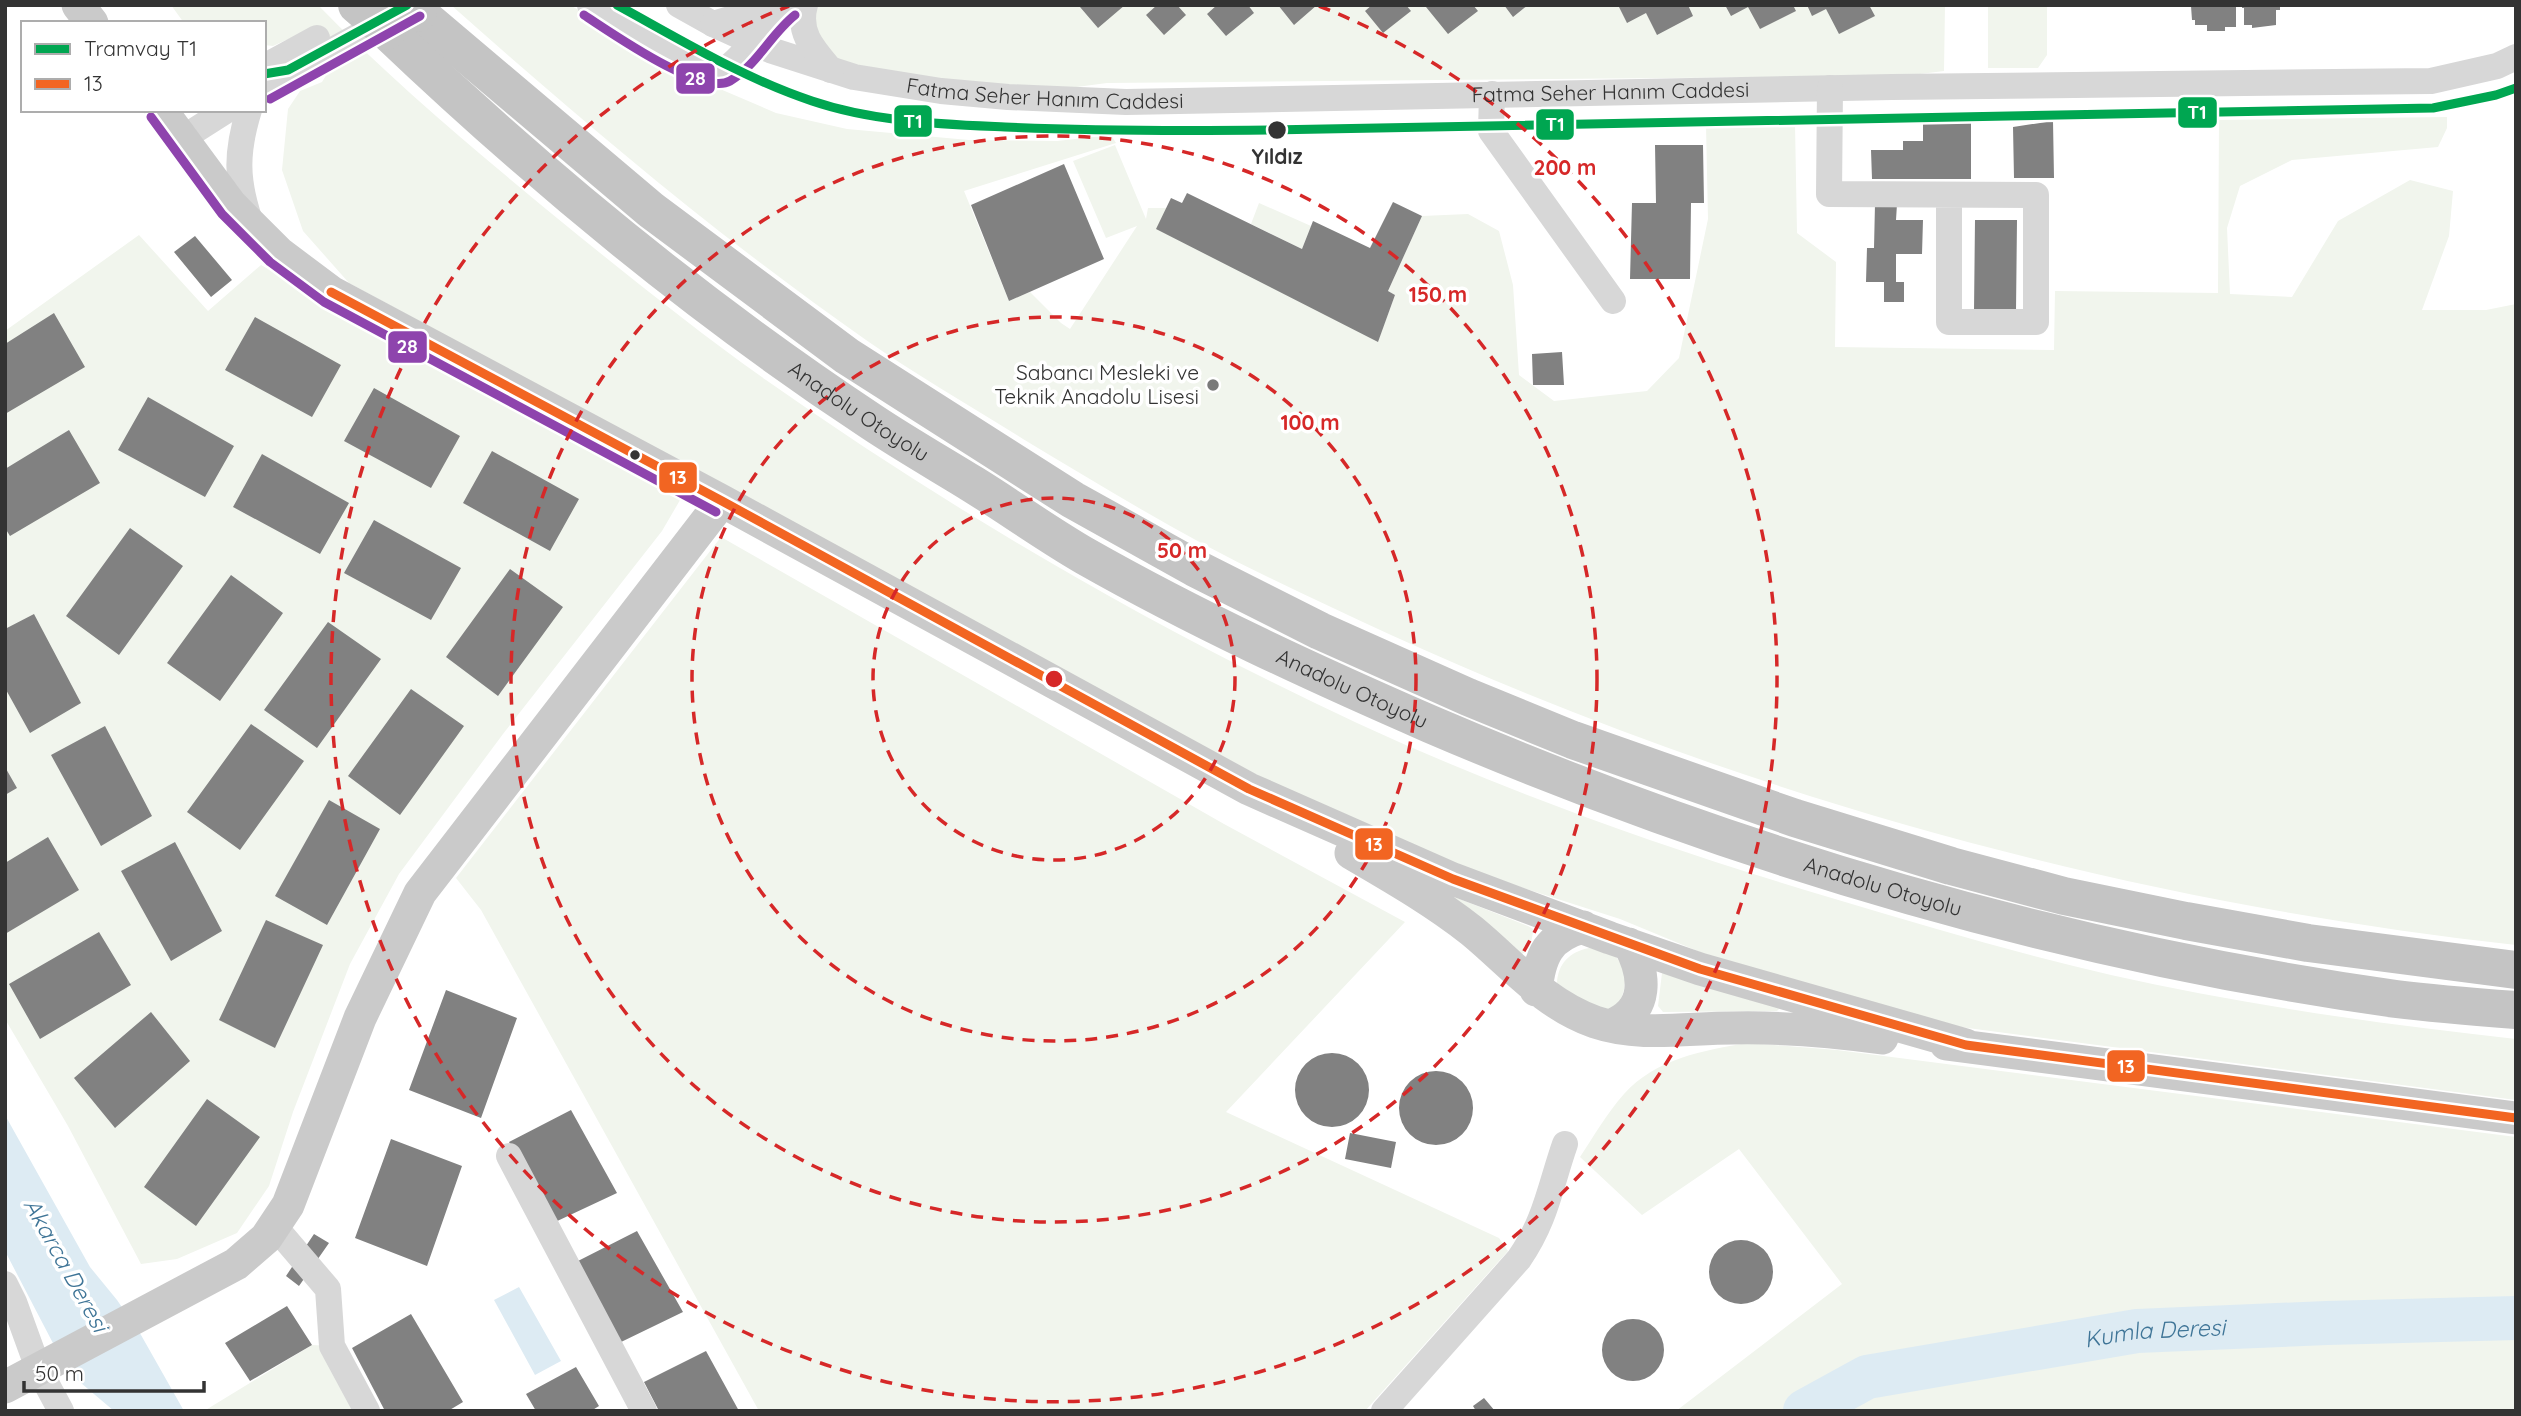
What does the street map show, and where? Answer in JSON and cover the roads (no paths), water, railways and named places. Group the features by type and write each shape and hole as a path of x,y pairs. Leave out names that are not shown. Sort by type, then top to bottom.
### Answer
{"highway":[{"name":"Anadolu Otoyolu","path":"357,5 401,12 651,210 847,356 1073,500 1195,568 1320,631 1573,740 1795,818 1951,866 2064,895 2186,921 2321,945 2516,970"},
{"name":"Anadolu Otoyolu","path":"401,12 469,109 566,193 680,283 873,423 1084,555 1239,636 1373,699 1524,764 1649,812 1773,855 1920,900 2053,934 2178,961 2399,999 2516,1010"}],"main road":[{"path":"78,5 90,21"},
{"path":"173,120 231,205 279,253 331,292 722,501 1249,789 1426,898 1471,930 1536,990 1564,1009 1597,1023 1633,1029 1780,1029 1966,1045 2516,1118"},
{"path":"5,1387 236,1264 275,1227 288,1205 360,1018 420,894 722,501"},
{"path":"1249,789 1453,879 1629,944 1700,969 1966,1045"},
{"path":"1536,990 1543,957 1552,942 1566,932 1583,927"},
{"path":"1612,1025 1626,1019 1634,1010 1641,988 1639,961 1629,944"}],"street":[{"path":"590,5 654,44 697,66 722,71 730,66 787,5"},
{"name":"Fatma Seher Hanım Caddesi","path":"679,5 751,41 831,70 884,83 976,95 1126,102 1492,94 2431,81 2497,66 2516,57"},
{"path":"713,24 730,19 756,5"},
{"path":"805,5 803,29 811,47 831,70"},
{"path":"266,66 401,12"},
{"path":"266,87 401,12"},
{"path":"1830,89 1829,194 2036,195 2036,322 1949,322 1949,195"},
{"path":"1492,94 1491,131 1613,301"},
{"path":"173,120 216,112"},
{"path":"248,112 239,158 240,191 252,226"},
{"path":"1384,1411 1519,1259 1534,1237 1546,1210 1564,1144"},
{"path":"509,1156 644,1411"},
{"path":"275,1227 328,1289 332,1346 367,1411"},
{"path":"5,1284 49,1362 61,1411"}],"water":[{"name":"Akarca Deresi","path":"5,1115 90,1267 141,1335 184,1411 114,1411 68,1372 5,1251"},
{"path":"519,1287 561,1361 535,1375 494,1300"}],"waterway":[{"name":"Kumla Deresi","path":"1805,1411 1867,1377 2137,1331 2516,1318"}],"tram line":[{"name":"T1","path":"266,74 288,70 407,5"},
{"name":"T1","path":"617,5 737,70 812,101 883,118 1005,127 1270,130 2433,108 2496,95 2516,88"}],"place":[{"name":"Yıldız","path":"1277,130"},
{"name":"Sabancı Mesleki ve Teknik Anadolu Lisesi","path":"1213,385"}]}
